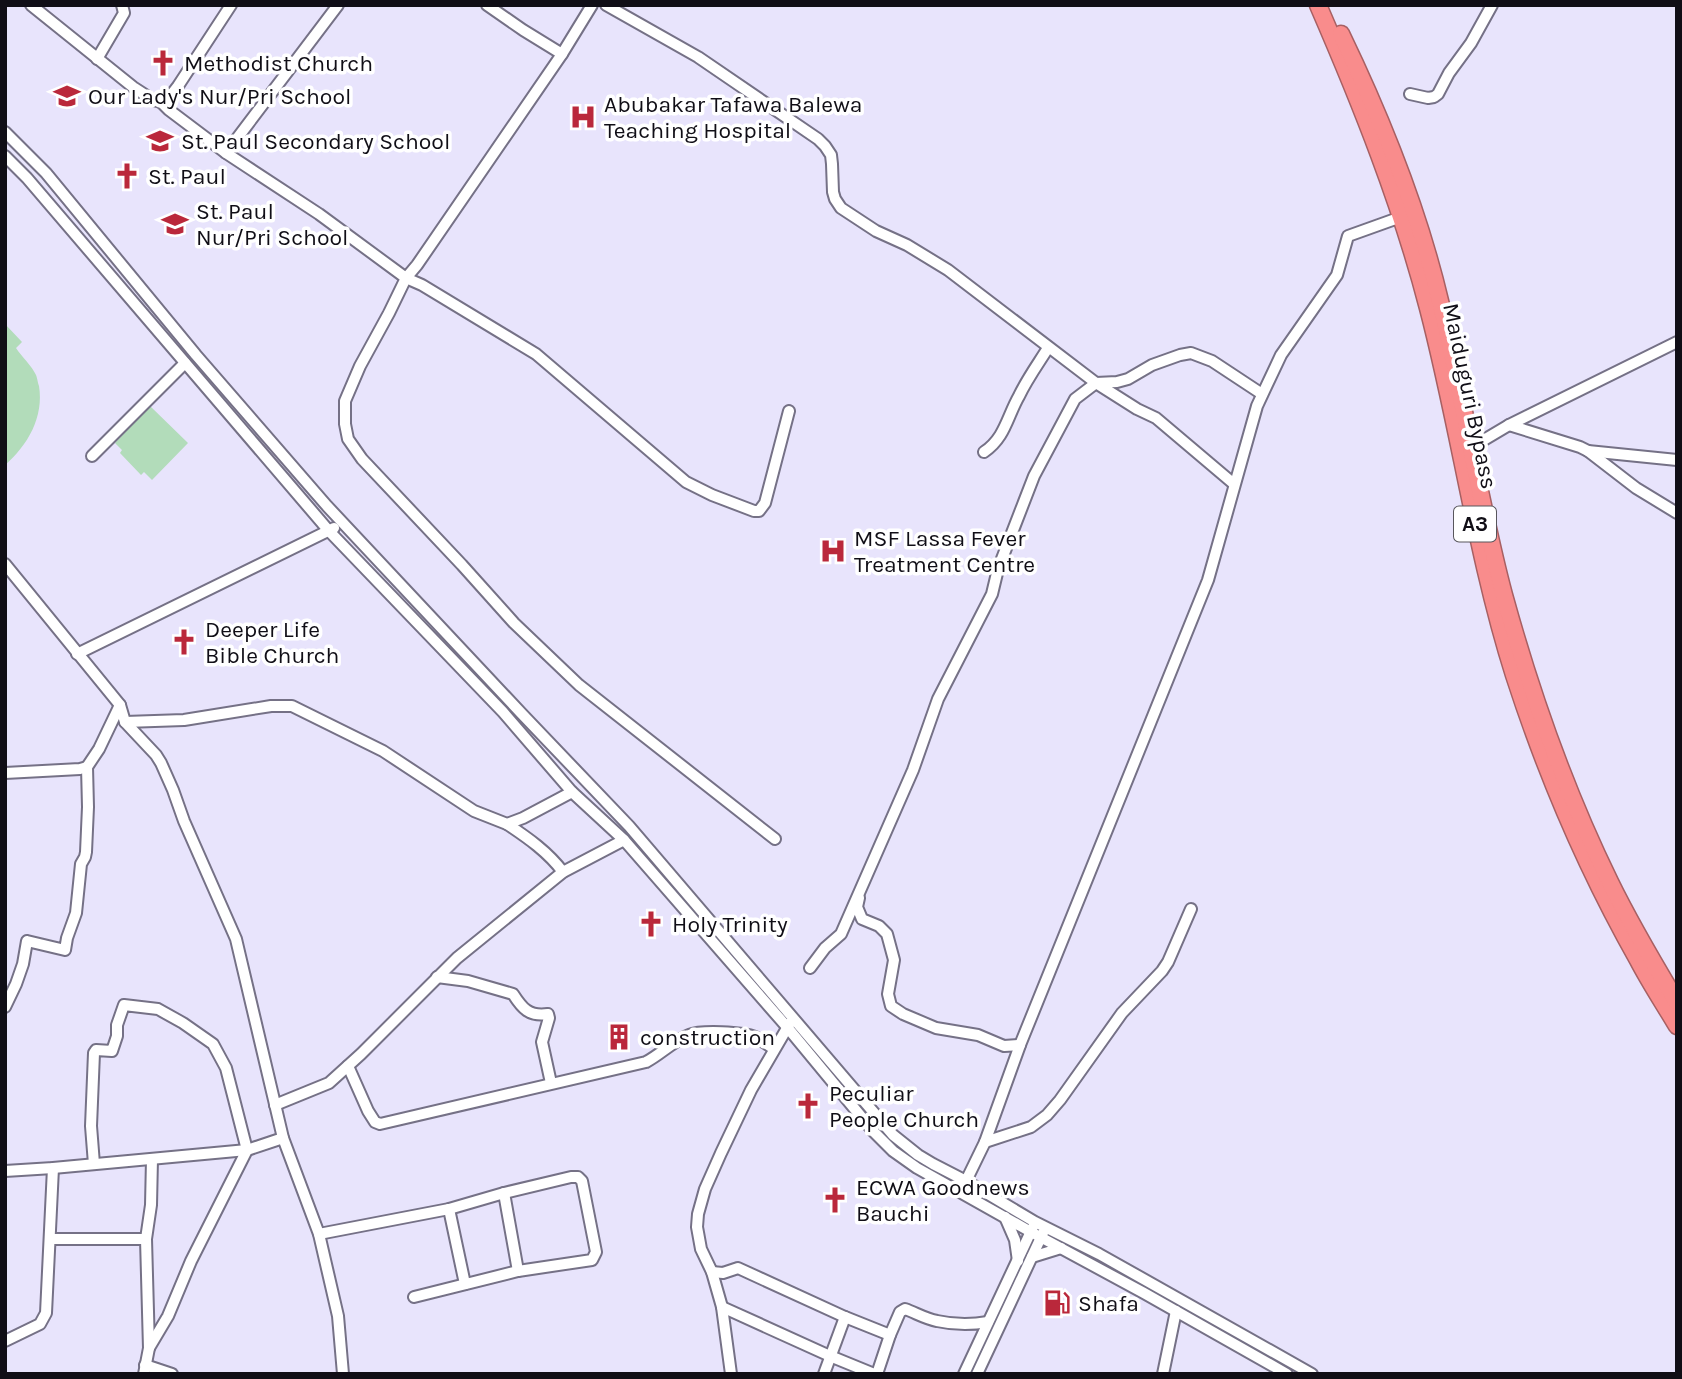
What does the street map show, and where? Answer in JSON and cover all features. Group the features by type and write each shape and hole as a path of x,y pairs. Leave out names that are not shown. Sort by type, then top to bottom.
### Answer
{"highway":[{"name":"Maiduguri Bypass","path":"1318,5 1348,75 1401,217 1525,667 1551,744 1610,883 1677,1002"},
{"name":"Maiduguri Bypass","path":"1328,5 1370,94 1405,186 1439,297 1459,380 1478,538 1514,674 1566,815 1637,960 1677,1026"}],"street":[{"path":"31,5 133,87 161,102 168,100 231,5"},
{"path":"97,59 124,13 122,5"},
{"path":"226,153 338,5"},
{"path":"487,5 562,54"},
{"path":"592,5 562,54 406,278 360,366 345,401 348,439 362,459 514,623 570,676 775,839"},
{"path":"606,5 684,49 818,139 831,155 833,192 841,208 876,231 948,270 1096,383 1137,410 1156,418 1234,484"},
{"path":"1410,94 1428,98 1438,94 1492,5"},
{"path":"161,102 226,153 319,214 406,278 536,354 686,482 712,495 759,511 765,503 789,411"},
{"path":"5,132 46,173 196,355 342,523 617,812 790,1023 873,1131 893,1151 917,1168 1005,1217 1099,1254 1312,1374"},
{"path":"5,156 27,178 329,531 503,712 572,792 624,839 893,1135 918,1155 966,1181 1061,1248 1287,1374"},
{"path":"966,1181 985,1142 1020,1045 1208,580 1253,416 1262,394 1281,355 1337,275 1348,236 1401,217"},
{"path":"1466,448 1677,342"},
{"path":"984,452 996,443 1003,432 1018,396 1048,348"},
{"path":"810,968 825,948 841,934 913,769 938,699 992,594 998,569 1034,476 1075,399 1096,383 1128,379 1152,365 1191,353 1212,361 1262,394"},
{"path":"92,456 185,363"},
{"path":"1509,425 1588,451 1636,488 1677,513"},
{"path":"1588,451 1677,460"},
{"path":"77,654 342,523"},
{"path":"5,564 120,705 125,722 161,763 236,939 283,1138 318,1234 338,1316 343,1374"},
{"path":"5,772 80,769 87,766 99,749 120,705"},
{"path":"125,722 184,720 271,706 292,706 383,751 474,811 508,824 556,862 563,872"},
{"path":"5,1007 10,984 23,964 27,941 65,950 76,913 80,864 86,852 87,766"},
{"path":"508,824 572,792"},
{"path":"275,1105 329,1083 457,958 563,872 624,839"},
{"path":"860,892 857,907 862,919 879,926 887,934 894,960 888,995 891,1006 936,1028 978,1035 1004,1046 1020,1045"},
{"path":"985,1142 1031,1128 1060,1100 1122,1013 1162,971 1191,909"},
{"path":"437,976 490,986 513,994 523,1009 540,1015 548,1014 541,1042 551,1083"},
{"path":"94,1164 91,1126 94,1053 96,1050 113,1051 117,1025 124,1005 158,1009 213,1044 226,1068 247,1150 191,1261 168,1315 149,1348"},
{"path":"732,1374 722,1307 712,1272 701,1249 697,1227 698,1214 705,1189 751,1090 790,1023"},
{"path":"348,1066 368,1111 375,1122 380,1124 646,1062 667,1047 695,1033 740,1033 757,1037 774,1049"},
{"path":"5,1171 247,1150 283,1138"},
{"path":"152,1159 151,1205 146,1239 149,1348 144,1369 172,1374"},
{"path":"5,1341 40,1324 46,1314 53,1168"},
{"path":"318,1234 449,1209 504,1192 571,1177 578,1177 582,1181 596,1252 592,1260 518,1271 414,1297"},
{"path":"504,1192 518,1271"},
{"path":"449,1209 465,1284"},
{"path":"1005,1217 1015,1240 1018,1261"},
{"path":"977,1374 1032,1257 1038,1230"},
{"path":"964,1374 1018,1261 1038,1230"},
{"path":"50,1239 146,1239"},
{"path":"1032,1257 1061,1248"},
{"path":"712,1272 723,1273 738,1268 890,1335"},
{"path":"722,1307 876,1374 900,1312 905,1309 934,1321 967,1325 988,1322"},
{"path":"1163,1374 1176,1311"},
{"path":"824,1374 845,1317"}],"green space":[{"path":"5,324 22,342 16,348 36,375 40,397 37,419 32,430 21,449 5,465"},
{"path":"150,406 188,443 152,480 144,472 141,475 120,453 122,450 115,443"}],"place":[{"name":"Methodist Church","path":"163,63"},
{"name":"Our Lady's Nur/Pri School","path":"67,96"},
{"name":"Abubakar Tafawa Balewa Teaching Hospital","path":"583,117"},
{"name":"St. Paul Secondary School","path":"160,141"},
{"name":"St. Paul","path":"127,176"},
{"name":"St. Paul Nur/Pri School","path":"175,224"},
{"name":"MSF Lassa Fever Treatment Centre","path":"833,551"},
{"name":"Deeper Life Bible Church","path":"184,642"},
{"name":"Holy Trinity","path":"651,924"},
{"name":"construction","path":"619,1037"},
{"name":"Peculiar People Church","path":"808,1106"},
{"name":"ECWA Goodnews Bauchi","path":"835,1200"},
{"name":"Shafa","path":"1057,1303"}]}
